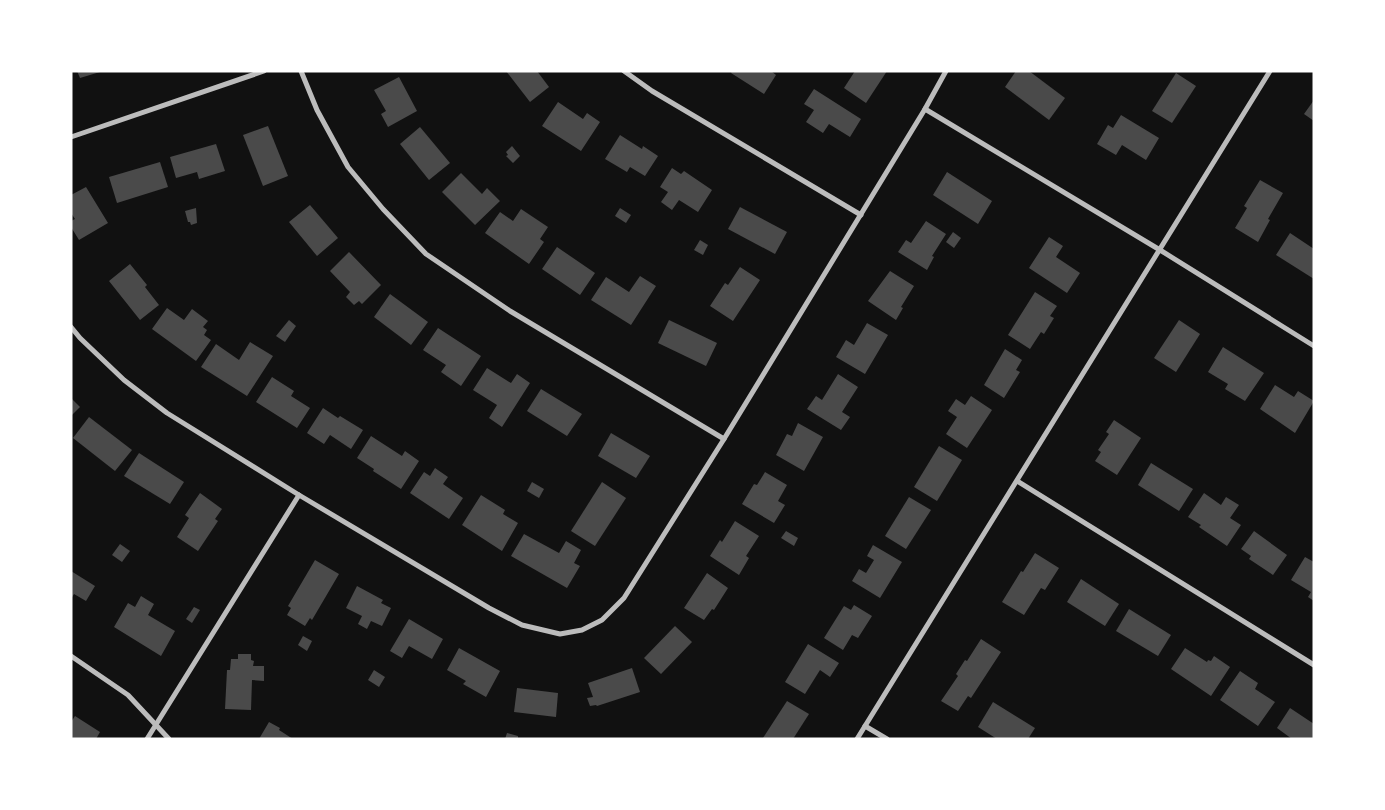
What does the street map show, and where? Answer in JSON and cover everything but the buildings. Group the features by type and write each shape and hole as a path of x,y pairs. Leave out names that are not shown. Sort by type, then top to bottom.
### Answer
{"street":[{"path":"71,137 264,71"},
{"path":"301,71 317,110 348,167 383,209 426,254 510,311 724,439"},
{"path":"624,71 652,91 861,215"},
{"path":"71,327 124,380 167,413 299,496 522,625 560,634 582,630 602,620 624,598 861,215 946,71"},
{"path":"857,739 1270,71"},
{"path":"925,109 1160,250 1314,346"},
{"path":"1017,481 1314,665"},
{"path":"147,739 299,496"},
{"path":"71,656 128,695 169,739"},
{"path":"865,726 887,739"}]}
